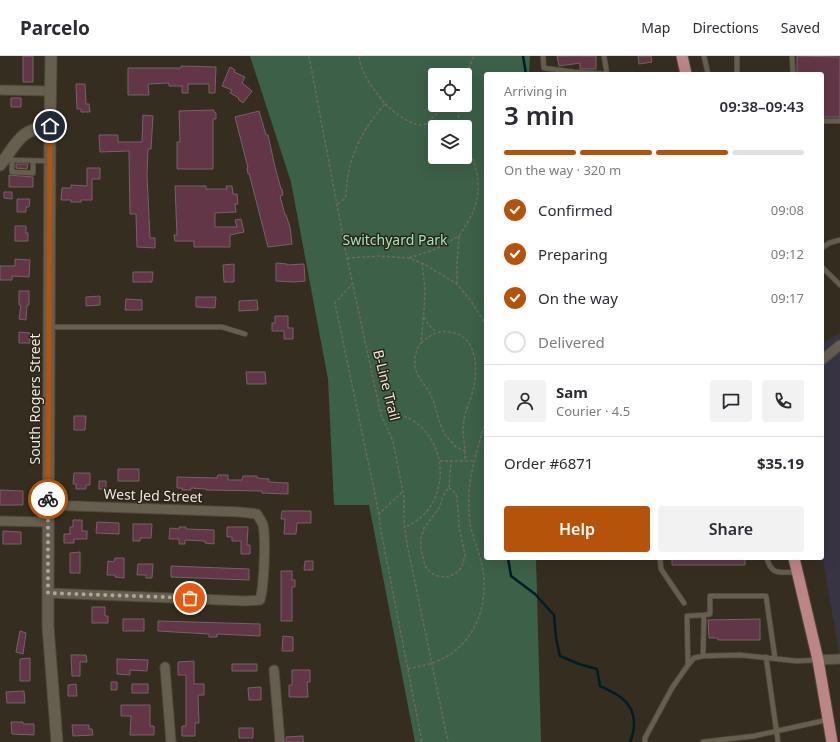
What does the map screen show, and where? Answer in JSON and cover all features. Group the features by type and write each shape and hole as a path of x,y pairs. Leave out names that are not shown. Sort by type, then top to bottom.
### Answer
{"main road":[{"path":"682,56 686,72"},
{"path":"794,560 818,660 832,742"}],"street":[{"name":"South Rogers Street","path":"51,56 48,627 57,742"},
{"path":"0,90 50,91"},
{"path":"5,162 24,134 36,127 50,126"},
{"path":"824,358 840,345"},
{"name":"West Jed Street","path":"48,505 240,512 257,514 262,524 263,538 262,592 260,600 246,602 48,593"},
{"path":"0,521 48,522"},
{"path":"818,660 840,659"},
{"path":"164,668 171,742"},
{"path":"274,670 280,742"}],"lane":[{"path":"543,56 544,68 574,72"},
{"path":"604,56 607,72"},
{"path":"704,56 708,72"},
{"path":"737,72 738,56"},
{"path":"792,56 793,72"},
{"path":"824,122 840,122"},
{"path":"5,162 12,172 33,173 33,161"},
{"path":"5,162 50,161"},
{"path":"824,247 829,243 840,240"},
{"path":"824,269 840,285"},
{"path":"49,327 222,328 245,334"},
{"path":"660,560 661,569 684,603"},
{"path":"767,560 769,567 773,571 797,572"},
{"path":"688,665 687,616 710,614 710,596 766,596 775,658"},
{"path":"704,615 704,656"},
{"path":"645,742 672,688 694,658 704,656 740,655 796,661 818,660"},
{"path":"766,657 778,742"},
{"path":"703,742 754,736 828,720"}],"path":[{"name":"B-Line Trail","path":"309,56 347,258 380,410 383,421 393,441 404,497 405,527 448,742"},
{"path":"359,56 361,68 366,79 385,104 398,114 411,122 423,125 439,112"},
{"path":"469,68 474,56"},
{"path":"337,204 346,196 350,164 359,140 369,124 385,104"},
{"path":"457,284 459,236 470,218 478,196 477,169 472,155"},
{"path":"409,258 436,249 459,236"},
{"path":"347,258 378,256 409,258 422,263 457,284 471,301 484,322"},
{"path":"422,263 425,290 424,317 420,343 415,357 415,368 434,402 440,424 445,435 456,447 465,451"},
{"path":"353,283 335,303 379,514 380,526 422,742"},
{"path":"424,317 428,324 437,332"},
{"path":"420,343 430,335 437,332 448,331 465,338 472,348 475,360 475,378 472,396 464,421 465,461"},
{"path":"380,410 399,414 409,418 420,426 430,437 437,450 440,461 441,477 438,490 432,503 425,513 414,523 405,527"},
{"path":"408,668 432,663 454,651 471,634 482,612 485,591 483,569 472,534 468,508 473,461 484,425"},
{"path":"440,461 473,461"},
{"path":"449,488 453,490 457,497 459,527 465,555 462,567 455,574 446,577 438,576 425,566 420,549 420,539 424,528 439,508 445,492 449,488 451,461"},
{"path":"379,514 402,492"}],"shaded area":[{"path":"840,333 840,659 823,560 824,343"}],"green space":[{"name":"Switchyard Park","path":"250,56 530,56 529,72 484,72 484,560 536,560 541,742 415,742 369,505 334,505 328,379 291,182"}],"building":[{"path":"23,56 33,56 33,82 23,82"},
{"path":"557,56 596,56 596,69 580,69 580,63 559,66"},
{"path":"638,56 651,56 652,62 639,64"},
{"path":"797,56 840,57 840,117 824,117 824,72 797,72"},
{"path":"181,66 216,67 215,93 209,93 209,84 188,84 188,93 182,93 182,86 169,86 169,83 148,84 149,95 128,95 128,68 181,68"},
{"path":"230,67 235,70 234,72 245,77 242,83 252,91 243,103 238,99 239,98 230,93 232,90 222,86"},
{"path":"76,84 85,84 86,104 89,104 90,112 81,112 81,109 77,109"},
{"path":"11,98 21,98 21,107 11,107"},
{"path":"214,110 216,113 216,119 213,119 213,169 177,169 177,142 180,142 179,111"},
{"path":"259,111 266,135 268,135 275,167 282,189 283,195 280,196 290,227 292,244 268,247 249,173 248,174 248,168 235,117"},
{"path":"143,115 153,116 151,149 148,149 147,175 150,238 155,238 155,248 137,247 136,214 130,214 129,151 100,152 99,135 118,135 118,142 142,142"},
{"path":"16,164 28,164 27,169 16,168"},
{"path":"87,168 100,168 100,179 92,179 92,200 71,202 71,200 61,200 62,188 71,188 71,185 87,186"},
{"path":"9,175 33,177 33,187 9,187"},
{"path":"175,186 206,186 206,189 227,189 226,186 232,186 233,194 237,194 238,204 235,204 236,212 215,213 215,227 237,227 235,220 241,219 244,232 230,235 230,247 194,247 194,241 175,241 174,235 177,235"},
{"path":"4,192 12,192 12,199 4,198"},
{"path":"17,199 30,199 29,207 26,207 26,212 17,212"},
{"path":"15,226 26,226 28,241 15,241"},
{"path":"15,259 30,260 29,277 12,276 12,280 0,280 0,266 15,266"},
{"path":"276,263 287,265 304,264 305,281 276,281"},
{"path":"234,264 234,282 224,282 223,265"},
{"path":"133,272 153,272 152,282 133,282"},
{"path":"19,291 29,291 29,305 27,305 26,320 19,319 21,305 19,305"},
{"path":"100,296 100,305 86,306 86,297"},
{"path":"196,297 216,297 215,308 196,307"},
{"path":"126,299 142,300 142,310 125,310"},
{"path":"257,300 258,310 239,311 239,301"},
{"path":"275,316 288,316 288,328 293,328 293,339 284,339 284,331 272,331 272,323 275,323"},
{"path":"19,332 30,333 30,343 19,343"},
{"path":"246,372 265,372 266,384 247,384"},
{"path":"74,416 86,416 85,430 74,430"},
{"path":"118,469 139,469 139,481 118,481"},
{"path":"74,473 90,473 90,485 86,485 86,489 76,489 76,484 73,484"},
{"path":"218,475 228,475 228,480 242,480 243,476 257,476 257,478 269,479 269,482 288,483 288,494 262,493 262,491 206,490 191,488 191,490 182,490 182,488 177,488 177,477 217,478"},
{"path":"99,481 106,481 106,489 99,489"},
{"path":"0,490 23,491 23,505 0,505"},
{"path":"282,511 311,511 311,523 297,523 296,534 284,534 285,519 281,519"},
{"path":"73,520 82,520 82,531 87,531 87,539 74,539 74,543 64,543 64,534 70,534 70,527 73,527"},
{"path":"97,522 119,523 119,534 96,533"},
{"path":"133,524 152,524 151,538 140,538 140,541 133,541"},
{"path":"179,527 186,527 186,529 214,530 214,544 205,543 205,541 185,540 185,544 179,544 179,539 169,539 170,528 179,529"},
{"path":"227,527 248,527 247,545 250,545 250,554 241,554 241,541 232,541 232,537 227,537"},
{"path":"3,531 21,532 21,544 3,544"},
{"path":"80,552 80,573 70,573 70,553"},
{"path":"115,558 124,558 124,578 115,577 115,575 107,575 108,561 114,562"},
{"path":"672,560 745,560 745,565 672,565"},
{"path":"305,561 313,561 313,570 304,570"},
{"path":"138,564 153,564 152,578 146,578 146,575 137,575"},
{"path":"171,566 249,569 249,580 171,577"},
{"path":"281,571 292,571 292,580 295,580 295,587 292,587 292,621 281,621"},
{"path":"92,607 105,607 105,616 108,616 108,623 92,623"},
{"path":"123,619 144,619 144,631 123,631"},
{"path":"760,619 760,640 718,640 718,638 709,638 708,620"},
{"path":"158,621 260,624 260,636 217,634 217,637 209,637 209,634 158,631"},
{"path":"20,631 26,633 23,654 16,652"},
{"path":"283,636 293,637 293,651 282,651"},
{"path":"71,655 86,655 87,662 80,662 80,676 72,676"},
{"path":"30,658 30,681 20,681 20,659"},
{"path":"117,659 148,660 147,671 130,670 130,675 117,674"},
{"path":"194,661 194,684 204,684 204,695 198,695 199,723 195,723 195,736 182,736 182,726 186,726 186,675 178,675 178,662"},
{"path":"232,664 257,664 257,671 232,671"},
{"path":"292,670 310,670 310,682 307,682 308,697 289,697 289,685 292,685"},
{"path":"111,682 117,682 117,690 111,690"},
{"path":"76,684 77,696 68,696 68,685"},
{"path":"132,684 148,684 148,693 132,693"},
{"path":"261,687 261,700 249,700 248,688"},
{"path":"24,691 25,703 7,703 6,692"},
{"path":"121,705 150,705 150,726 154,726 154,735 130,735 131,716 121,716"},
{"path":"11,722 34,724 34,735 12,734"},
{"path":"72,725 89,725 89,729 92,729 93,735 73,736"},
{"path":"239,728 253,728 253,738 239,738"},
{"path":"303,736 303,742 286,742 286,737"}],"waterway":[{"path":"523,56 526,72"},
{"path":"508,560 511,576 535,594 554,615 556,638 560,656 579,664 597,669 600,686 620,696 629,705 634,720 630,742"}],"way so far":[{"path":"48,499 48,593 190,598"}],"route":[{"path":"48,499 50,126"}]}
